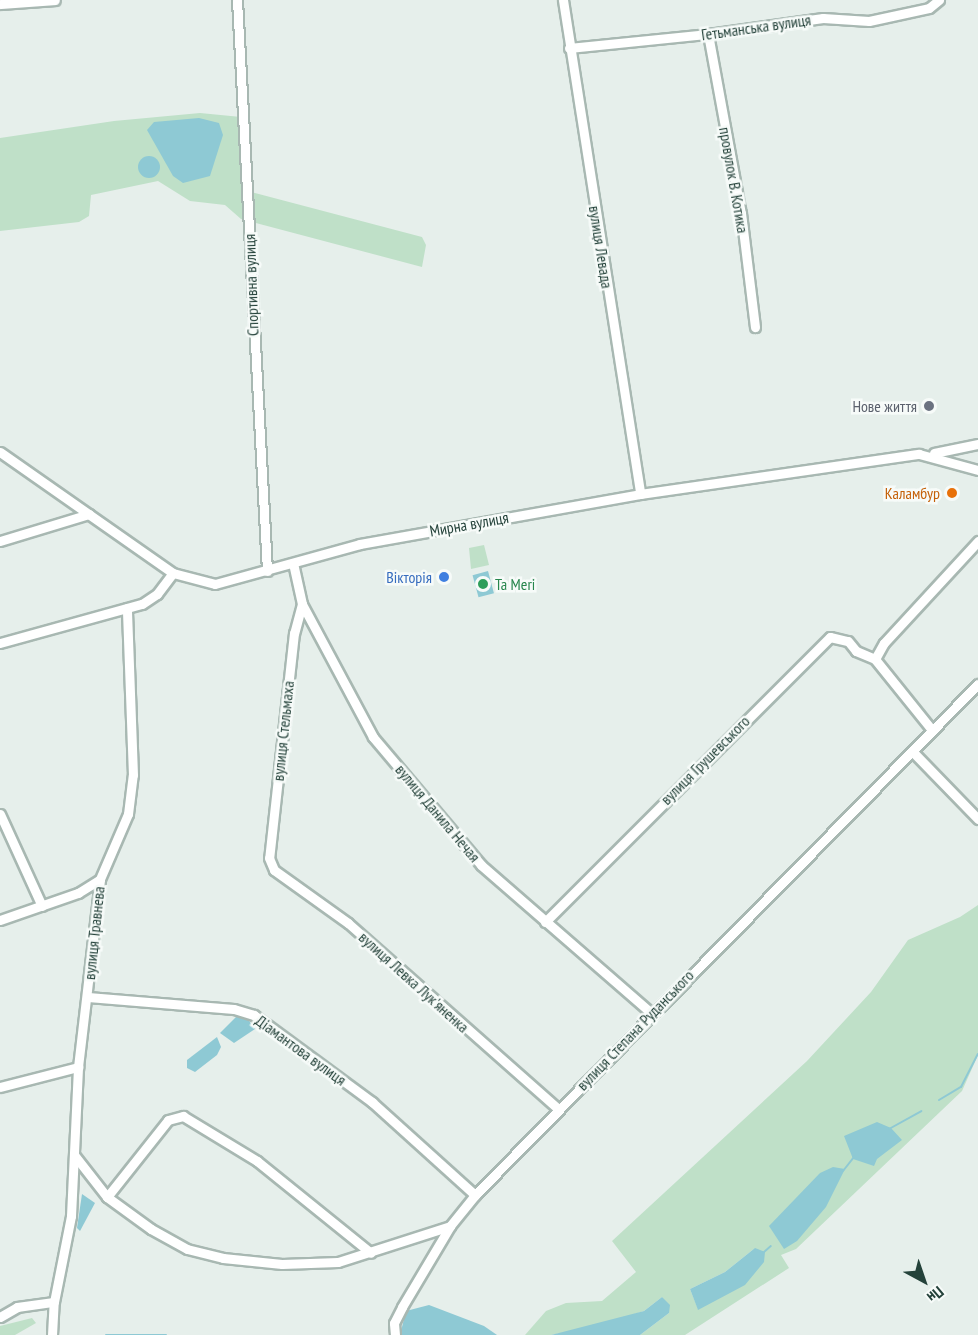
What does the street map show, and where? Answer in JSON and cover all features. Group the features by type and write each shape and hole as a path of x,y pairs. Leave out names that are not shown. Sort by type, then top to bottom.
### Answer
{"street":[{"path":"0,4 55,0"},
{"name":"Спортивна вулиця","path":"237,0 267,571"},
{"name":"вулиця Левада","path":"563,0 640,494"},
{"name":"Гетьманська вулиця","path":"569,48 708,34 824,18 869,21 929,8 939,0"},
{"name":"провулок В. Котика","path":"708,34 741,213 755,327"},
{"path":"920,453 957,451 978,444"},
{"name":"Мирна вулиця","path":"0,452 173,573 215,584 360,544 640,494 920,453 978,470"},
{"path":"0,542 89,514"},
{"path":"875,659 885,643 978,541"},
{"name":"вулиця Данила Нечая","path":"293,563 302,604 373,737 481,865 651,1013"},
{"path":"0,643 127,608 150,599 173,573"},
{"name":"вулиця Стельмаха","path":"269,858 294,633 302,604"},
{"name":"вулиця Травнева","path":"52,1335 54,1302 71,1216 78,1067 100,879 128,814 133,775 127,608"},
{"name":"вулиця Грушевського","path":"545,922 830,637 848,641 856,651 875,659 932,730"},
{"name":"вулиця Степана Руданського","path":"395,1335 394,1323 450,1226 475,1195 651,1013 932,730 976,690"},
{"path":"912,751 978,819"},
{"path":"0,814 42,906"},
{"name":"вулиця Левка Лук'яненка","path":"269,858 286,882 348,923 558,1109"},
{"path":"0,920 78,893 100,879"},
{"name":"Діамантова вулиця","path":"88,997 234,1009 254,1015 372,1102 475,1195"},
{"path":"0,1087 78,1067"},
{"path":"107,1197 168,1120 183,1116 257,1161 371,1253"},
{"path":"75,1156 107,1197 178,1244 223,1258 282,1264 338,1262 450,1226"},
{"path":"0,1317 17,1307 54,1302"}],"green space":[{"path":"200,113 241,117 247,191 422,237 426,245 422,267 241,219 225,205 190,201 158,181 91,195 89,216 79,222 0,231 0,138 114,121"},
{"path":"484,545 489,565 471,569 469,548"},
{"path":"978,905 978,1055 962,1091 796,1249 781,1255 789,1268 685,1335 640,1335 669,1313 662,1297 644,1311 600,1325 551,1335 525,1335 546,1311 566,1303 602,1301 636,1272 612,1241 807,1061 871,992 908,940 960,917","holes":["755,1248 698,1309 690,1289 725,1272"]},
{"path":"32,1318 36,1323 15,1335 0,1335 0,1326"}],"water":[{"path":"199,118 219,123 223,135 210,176 183,183 173,176 147,130 154,122"},
{"path":"145,156 153,156 160,163 160,171 153,178 145,178 138,171 138,163"},
{"name":"Ta Meri","path":"488,571 494,593 478,597 473,575"},
{"path":"245,1015 255,1029 234,1043 220,1033 237,1016"},
{"path":"217,1037 221,1047 217,1055 195,1072 187,1068 187,1060"},
{"path":"877,1122 891,1128 902,1140 877,1159 874,1166 853,1159 844,1136"},
{"path":"833,1167 845,1169 826,1207 797,1241 784,1249 769,1226 820,1173"},
{"path":"82,1194 95,1203 80,1231 77,1228"},
{"path":"755,1248 765,1252 764,1262 745,1285 698,1310 690,1289 725,1272"},
{"path":"662,1297 670,1305 669,1313 640,1335 551,1335 644,1311"},
{"path":"429,1305 484,1326 497,1335 400,1335 406,1311"}],"waterway":[{"path":"939,1100 961,1087 978,1054"},
{"path":"889,1129 921,1111"},
{"path":"843,1171 854,1157"},
{"path":"764,1252 771,1246"},
{"path":"106,1335 166,1335"}],"place":[{"name":"Нове життя","path":"929,406"},
{"name":"Каламбур","path":"952,493"},
{"name":"Вікторія","path":"444,577"},
{"name":"Ta Meri","path":"483,584"}]}
